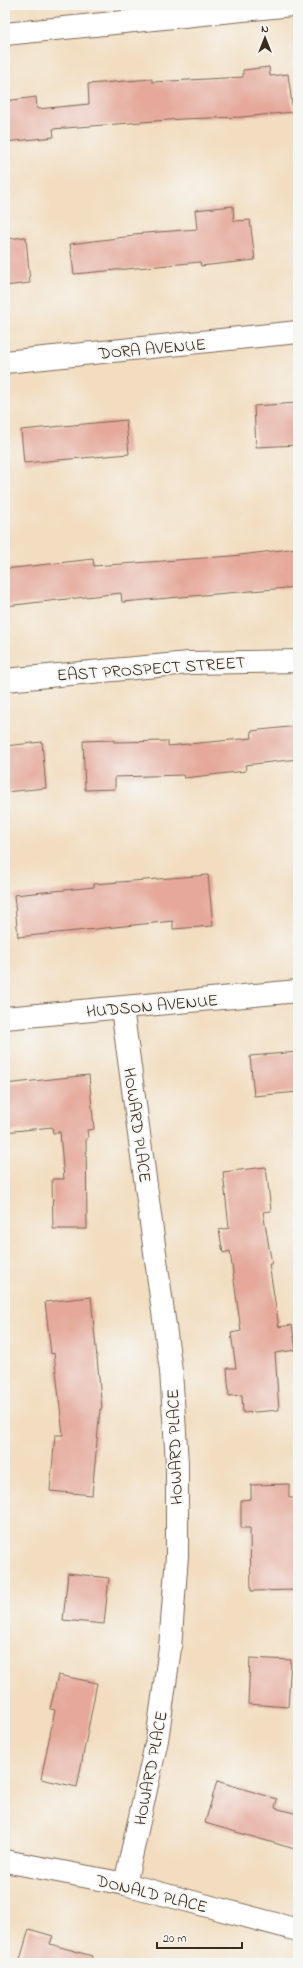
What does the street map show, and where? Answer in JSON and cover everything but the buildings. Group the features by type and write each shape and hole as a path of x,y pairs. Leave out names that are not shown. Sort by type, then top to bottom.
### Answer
{"street":[{"path":"5,34 292,5"},
{"name":"DORA AVENUE","path":"5,362 298,332"},
{"name":"EAST PROSPECT STREET","path":"5,680 189,663 298,661"},
{"name":"HUDSON AVENUE","path":"5,1018 298,991"},
{"name":"HOWARD PLACE","path":"122,1008 171,1371 177,1463 177,1556 170,1648 157,1740 125,1884"},
{"name":"DONALD PLACE","path":"5,1861 125,1884 298,1930"}]}
